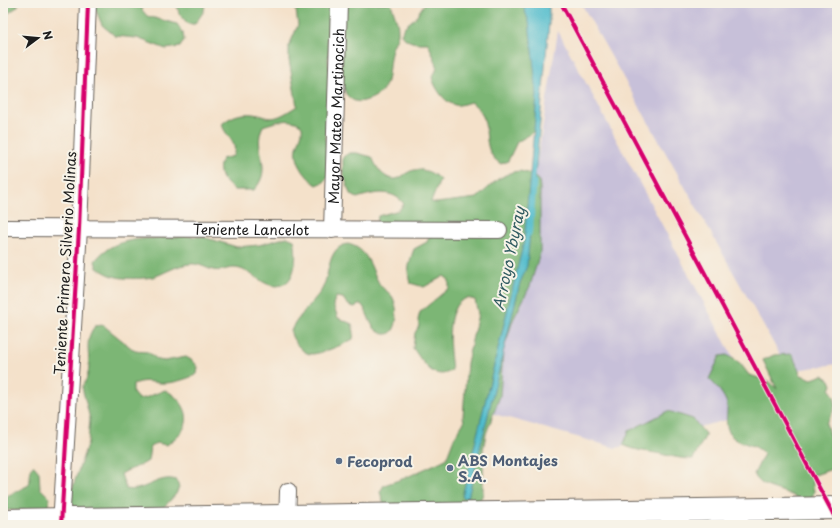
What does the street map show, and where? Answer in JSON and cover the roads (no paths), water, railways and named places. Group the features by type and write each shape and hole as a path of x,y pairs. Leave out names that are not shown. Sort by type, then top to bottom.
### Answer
{"main road":[{"path":"3,520 62,522 684,517 837,508"}],"street":[{"name":"Teniente Primero Silverio Molinas","path":"62,522 79,229 88,3"},
{"name":"Mayor Mateo Martinocich","path":"332,230 339,3"},
{"name":"Teniente Lancelot","path":"3,228 499,230"},
{"path":"288,491 288,520"}],"water":[{"path":"522,3 547,3 549,7 549,23 527,266 520,283 468,498 462,497 524,241 537,95 529,22"}],"waterway":[{"name":"Arroyo Ybyray","path":"529,234 534,182"}],"place":[{"name":"Fecoprod","path":"339,461"},
{"name":"ABS Montajes S.A.","path":"450,468"}]}
